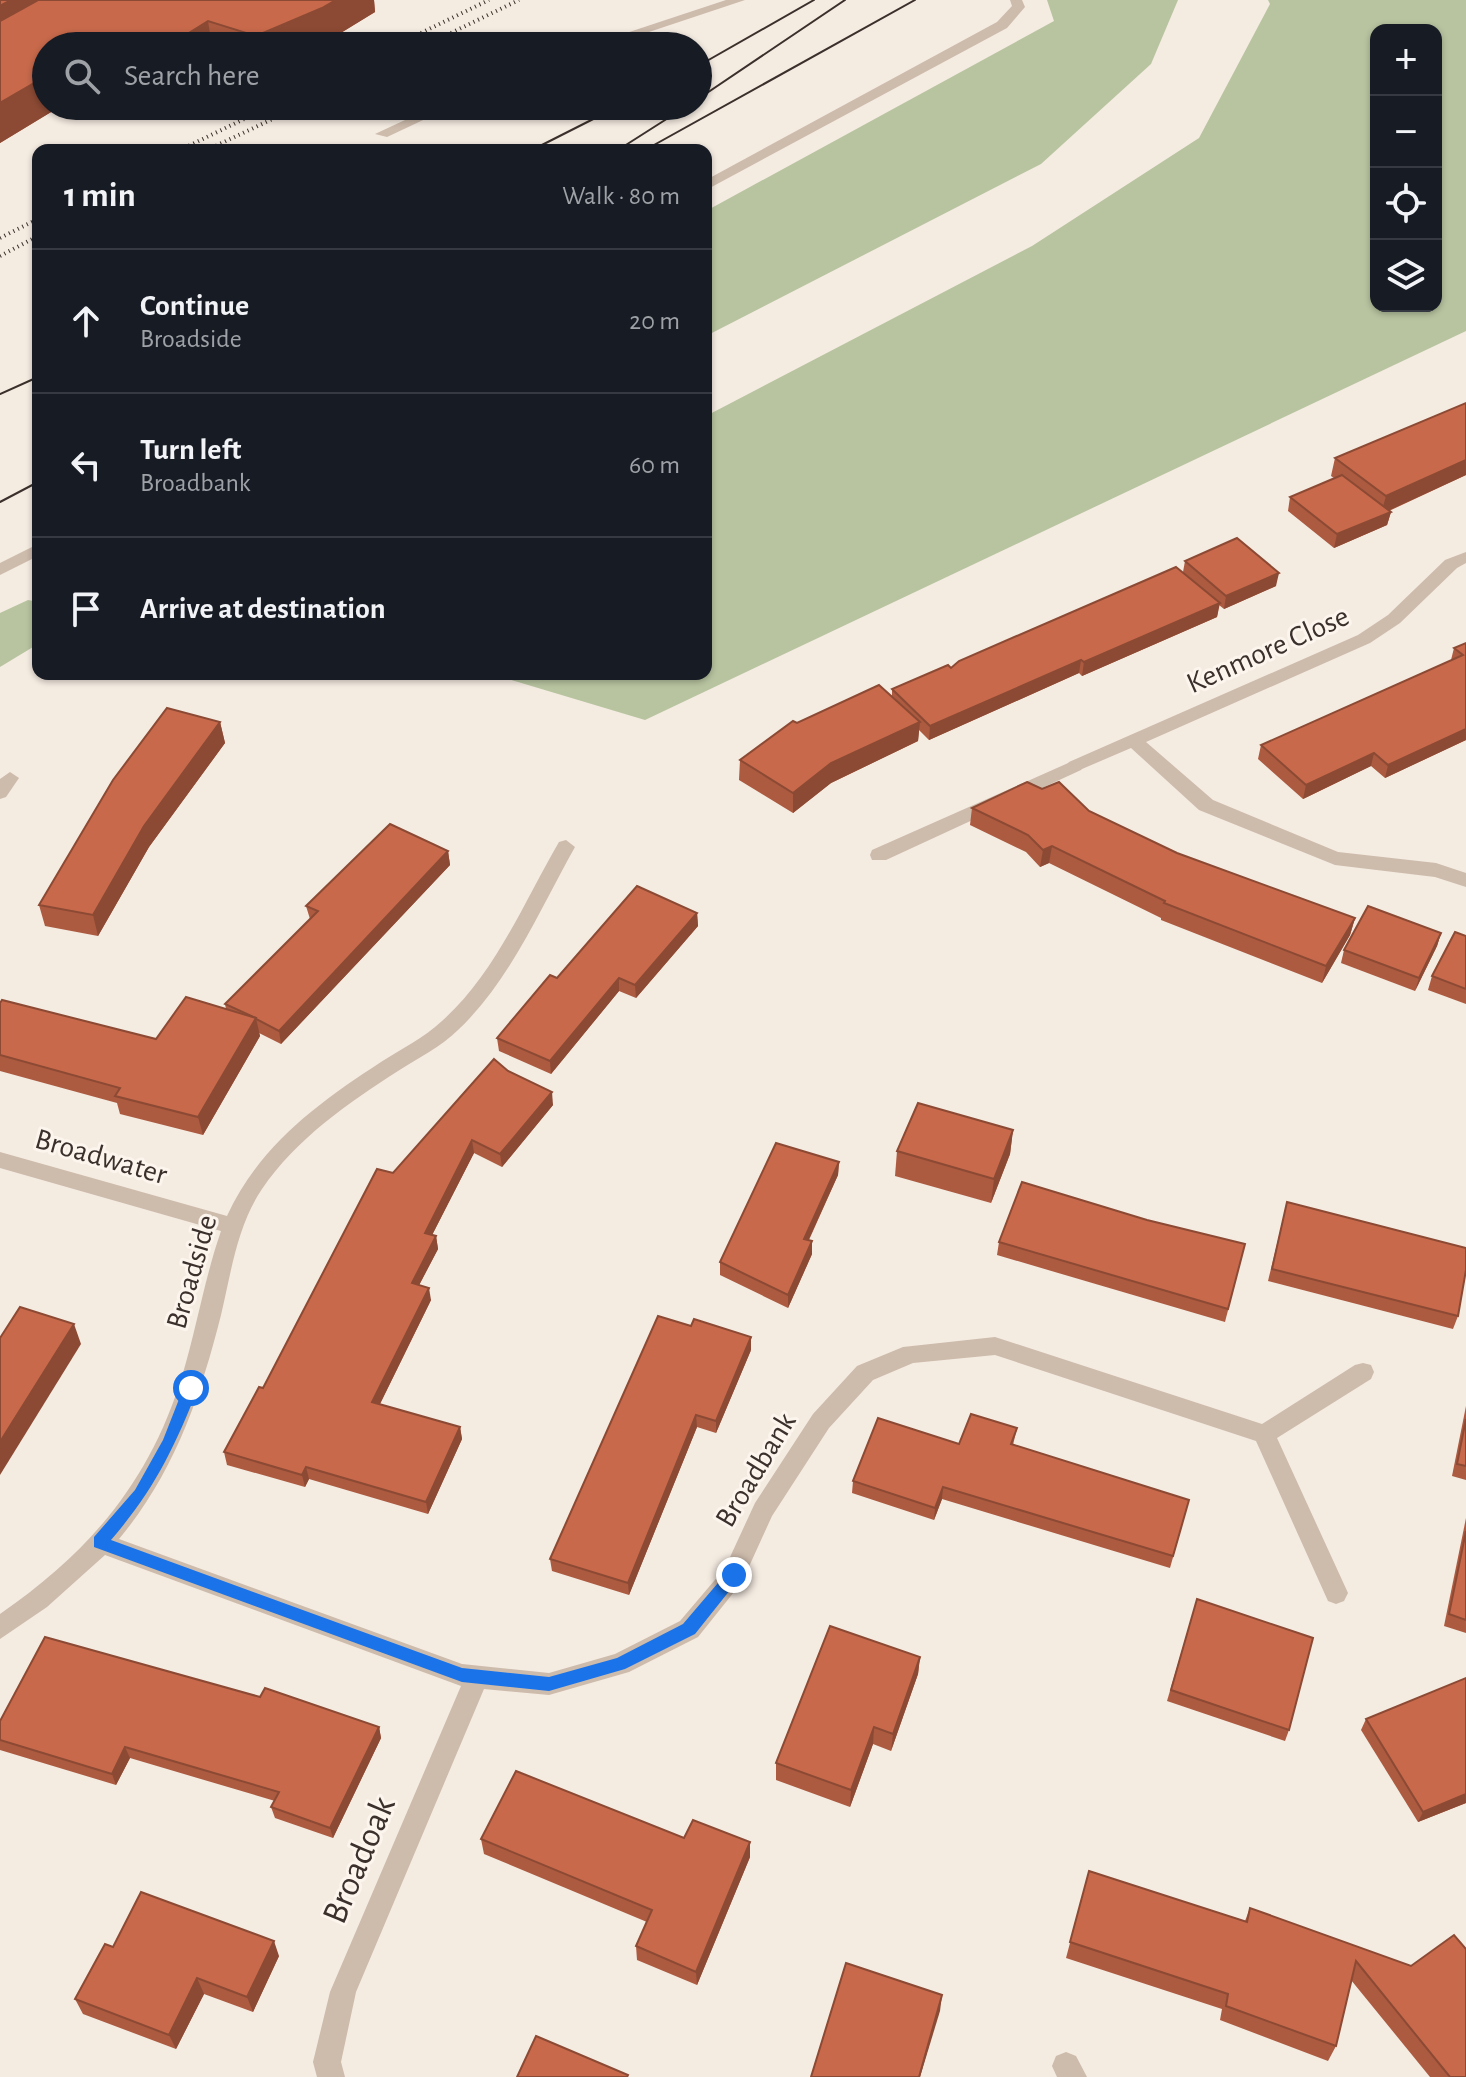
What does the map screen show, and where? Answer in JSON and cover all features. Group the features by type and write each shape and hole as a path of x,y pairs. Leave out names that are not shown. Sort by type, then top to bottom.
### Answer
{"street":[{"path":"638,32 739,0"},
{"path":"712,183 1002,25 1019,7 1016,0"},
{"path":"382,134 414,120"},
{"path":"0,570 32,552"},
{"name":"Kenmore Close","path":"879,855 1364,639 1394,619 1451,564 1466,557"},
{"path":"1133,740 1206,805 1335,858 1436,870 1466,880"},
{"name":"Broadside","path":"0,1628 29,1608 99,1542 140,1495 169,1442 191,1388 233,1226 254,1184 301,1131 356,1089 451,1025 481,990 566,847"},
{"name":"Broadwater","path":"0,1160 233,1226"},
{"name":"Broadbank","path":"99,1542 462,1675 549,1684 620,1664 689,1629 734,1575 763,1510 821,1421 865,1373 911,1354 995,1346 1264,1434"},
{"path":"1336,1593 1264,1434 1363,1372"},
{"name":"Broadoak","path":"325,2072 343,1992 477,1677"}],"green space":[{"path":"1047,0 1178,0 1151,64 1041,164 712,333 712,208 1054,21"},
{"path":"1268,0 1466,0 1466,331 645,720 511,680 712,680 712,413 1032,246 1199,138 1270,4"},
{"path":"32,601 32,648 0,667 0,613"}],"building":[{"path":"38,0 336,0 265,32 243,32 208,21 190,32 32,32 32,84 0,103 0,21"},
{"path":"1466,403 1466,460 1386,496 1335,458"},
{"path":"1342,475 1391,512 1337,534 1290,497"},
{"path":"1237,538 1279,573 1226,596 1185,561"},
{"path":"1176,567 1220,603 930,726 892,689 948,665 951,668 959,661"},
{"path":"1466,643 1466,729 1388,765 1374,753 1306,785 1261,745 1463,655 1454,648"},
{"path":"879,685 920,722 831,763 793,793 740,760 793,721 797,723"},
{"path":"167,708 220,722 144,826 93,915 39,905 113,780"},
{"path":"1027,782 1042,789 1059,782 1089,811 1177,853 1355,918 1326,966 1164,903 1052,846 1043,850 1028,835 972,808"},
{"path":"390,824 448,851 279,1031 225,1004 318,911 306,906"},
{"path":"637,886 697,913 635,985 619,978 550,1061 497,1038 550,975 557,978"},
{"path":"1368,906 1441,933 1419,978 1344,950"},
{"path":"1455,932 1466,936 1466,989 1432,976"},
{"path":"186,997 256,1018 198,1117 115,1096 120,1088 0,1055 2,1000 156,1039"},
{"path":"494,1059 508,1071 552,1092 500,1154 472,1140 425,1233 436,1236 412,1283 429,1288 372,1402 460,1427 426,1502 306,1467 302,1475 224,1452 259,1387 263,1388 377,1169 393,1173"},
{"path":"918,1103 1013,1130 994,1179 897,1151"},
{"path":"776,1143 839,1162 804,1239 812,1241 788,1295 720,1262"},
{"path":"1022,1182 1147,1220 1245,1244 1228,1309 999,1242"},
{"path":"1287,1202 1466,1248 1466,1270 1458,1316 1272,1269"},
{"path":"20,1307 74,1324 0,1442 0,1338"},
{"path":"658,1316 691,1326 694,1319 751,1337 716,1421 696,1415 628,1583 550,1559"},
{"path":"971,1414 1017,1428 1011,1444 1189,1500 1173,1556 943,1487 935,1508 853,1481 878,1418 959,1444"},
{"path":"1466,1419 1466,1466 1457,1464"},
{"path":"1466,1531 1466,1620 1449,1614"},
{"path":"1197,1599 1313,1638 1289,1730 1171,1690"},
{"path":"830,1626 920,1657 893,1734 874,1727 851,1790 776,1763"},
{"path":"45,1637 260,1697 265,1688 379,1727 330,1828 271,1807 279,1792 125,1747 112,1774 0,1740 0,1721"},
{"path":"1466,1678 1466,1794 1423,1812 1366,1719"},
{"path":"516,1771 684,1838 693,1820 750,1842 696,1972 636,1946 652,1910 481,1839"},
{"path":"1089,1871 1247,1922 1250,1908 1411,1966 1454,1935 1466,1949 1466,2077 1450,2077 1356,1961 1336,2046 1226,2006 1228,1994 1070,1942"},
{"path":"141,1892 274,1941 247,1997 197,1978 169,2035 75,1999 105,1944 113,1947"},
{"path":"846,1963 942,1995 919,2077 811,2077"},
{"path":"536,2036 628,2075 517,2077"}],"tram line":[{"path":"712,58 814,0"},
{"path":"712,90 845,0"},
{"path":"712,113 915,0"},
{"path":"544,144 591,120"},
{"path":"627,144 665,120"},
{"path":"656,144 699,120"},
{"path":"0,394 32,380"},
{"path":"0,502 32,485"}],"railway":[{"path":"423,32 489,0"},
{"path":"453,32 519,0"},
{"path":"192,144 242,120"},
{"path":"220,144 270,120"},
{"path":"0,238 32,222"},
{"path":"0,256 32,239"}],"route":[{"path":"191,1388 169,1442 140,1495 99,1542 357,1639 462,1675 549,1684 620,1664 689,1629 734,1575"}]}
